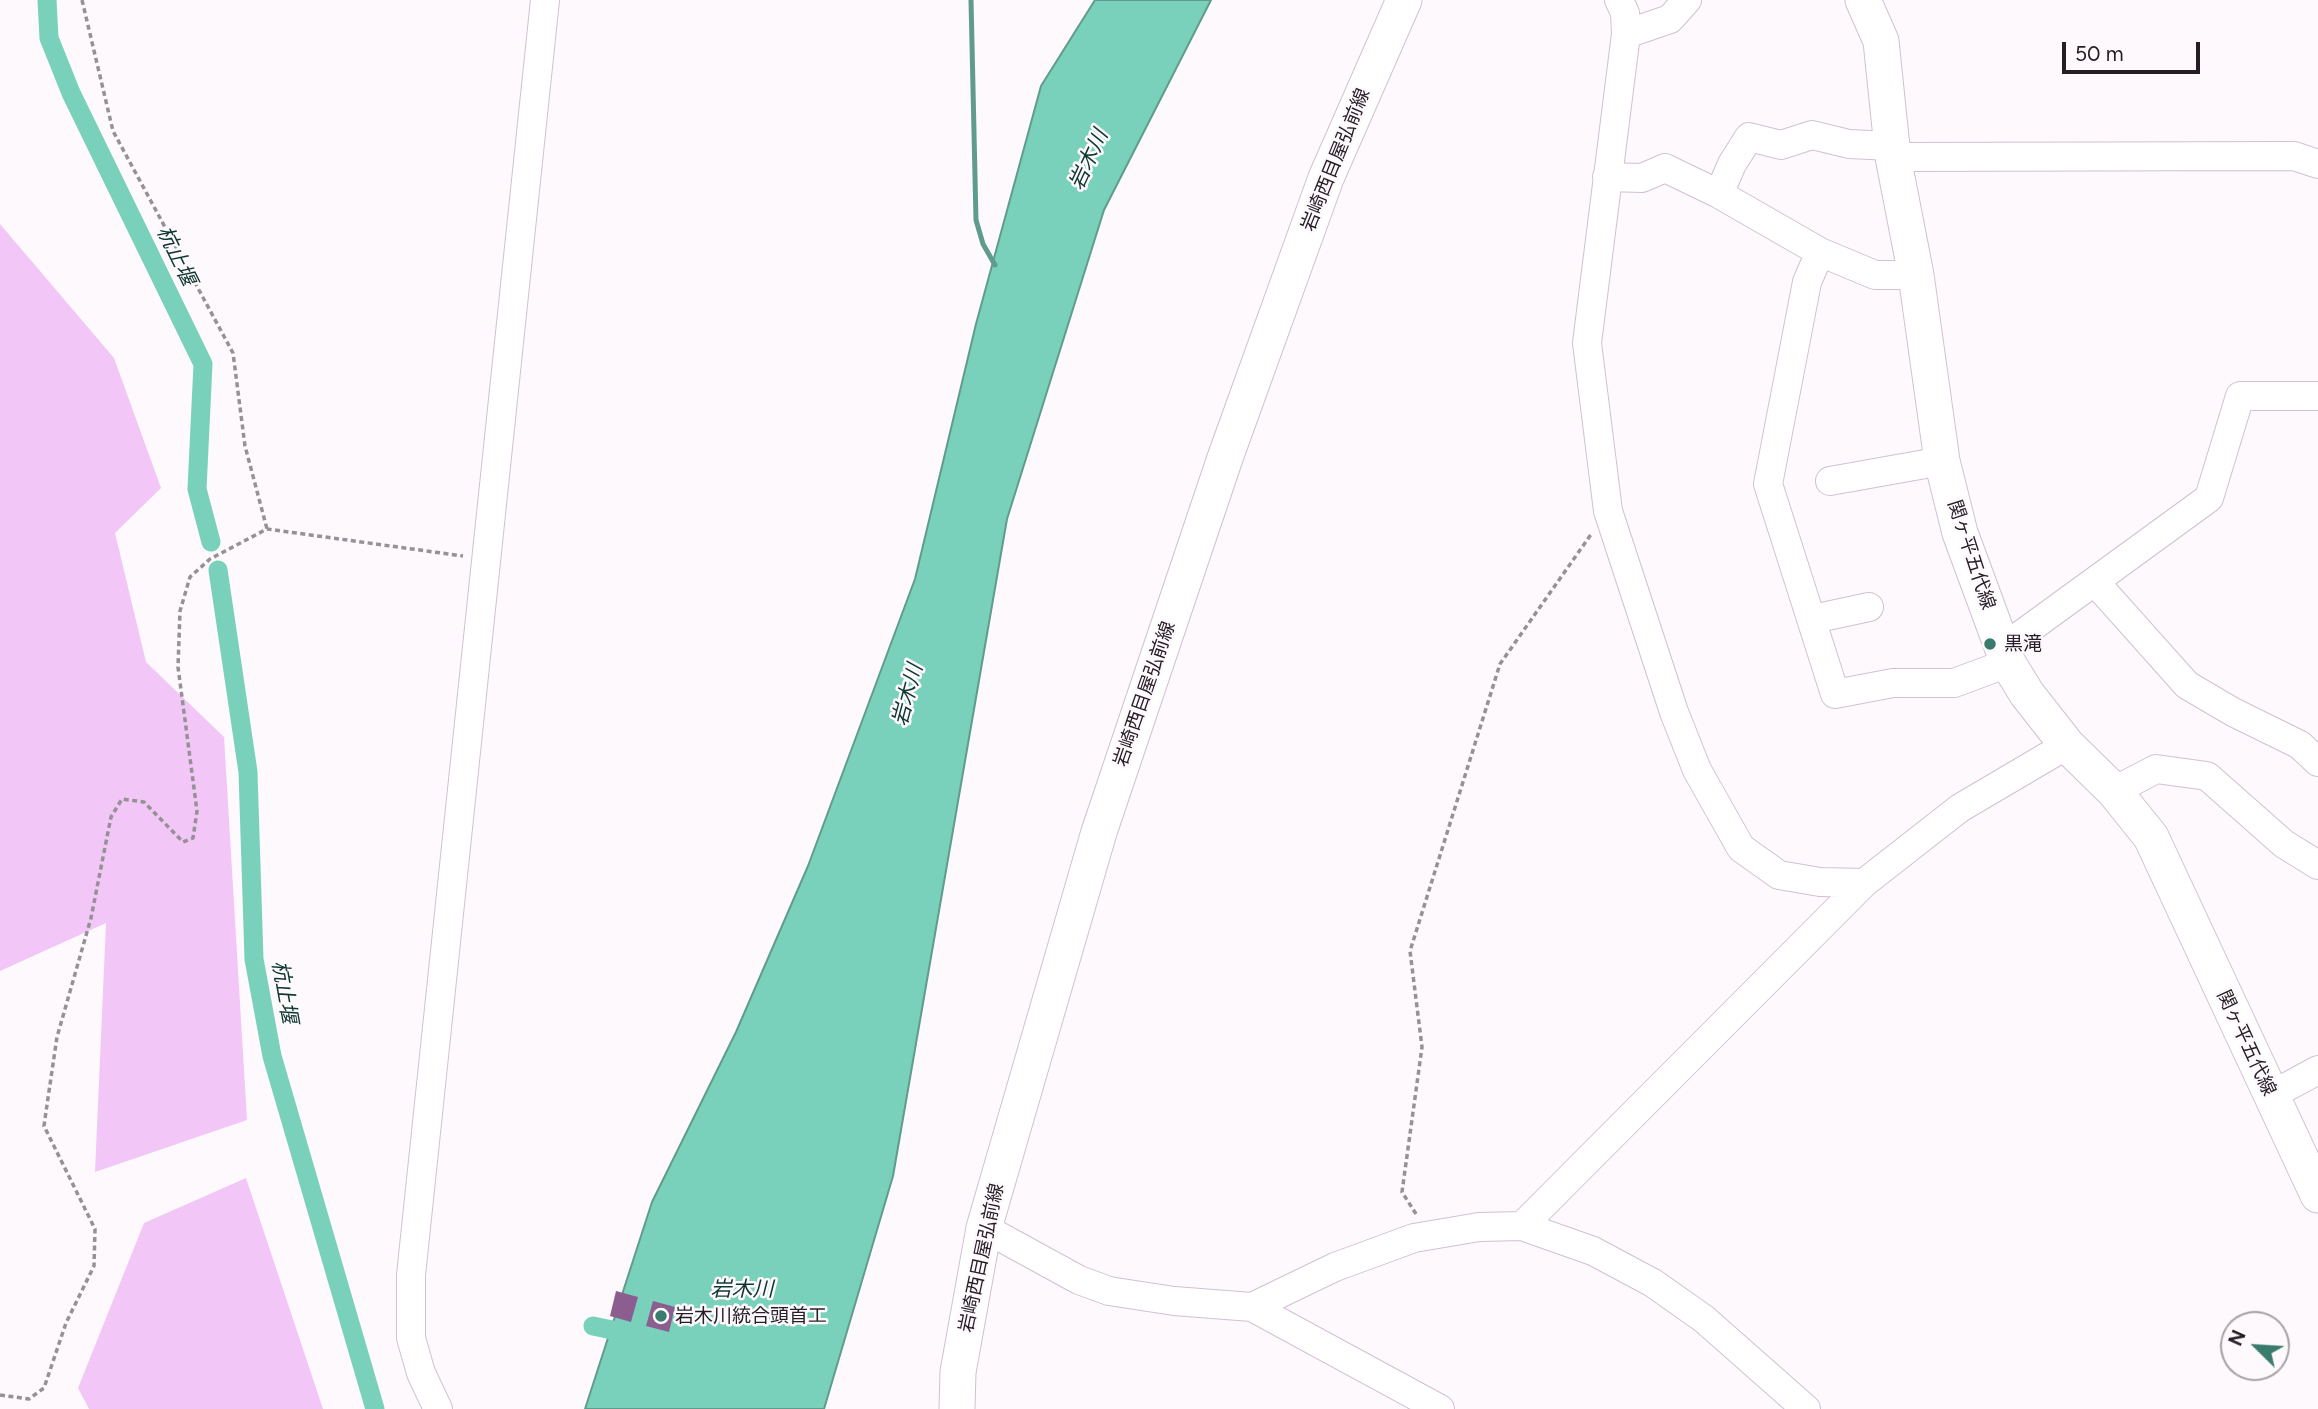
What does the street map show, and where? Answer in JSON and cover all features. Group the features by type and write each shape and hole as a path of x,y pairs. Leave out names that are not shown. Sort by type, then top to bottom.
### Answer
{"main road":[{"name":"岩崎西目屋弘前線","path":"957,1409 958,1371 984,1228 1099,832 1220,471 1326,178 1404,0"},
{"name":"関ヶ平五代線","path":"1863,0 1881,41 1893,151 1916,275 1942,461 1960,533 2006,656 2067,745 2114,791 2151,836 2318,1195"}],"street":[{"path":"438,1409 421,1373 411,1338 411,1275 545,0"},
{"path":"1619,0 1625,13 1626,34 1587,343 1608,511 1674,712 1697,771 1741,848 1779,875 1819,882 1864,883"},
{"path":"1626,34 1670,19 1687,0"},
{"path":"1719,194 1732,164 1749,137 1781,145 1812,135 1893,151 2294,156 2318,164"},
{"path":"1607,177 1642,178 1665,168 1719,194 1820,252 1875,275 1916,275"},
{"path":"1820,252 1807,282 1768,484 1835,694 1893,684 1954,683 2006,656 2095,582 2209,498 2240,396 2318,396"},
{"path":"1830,481 1942,461"},
{"path":"2095,582 2187,685 2233,712 2300,745 2318,762"},
{"path":"1813,620 1869,607"},
{"path":"1521,1226 1864,883 1960,808 2067,745"},
{"path":"2114,791 2156,769 2207,776 2284,844 2318,865"},
{"path":"2270,1096 2318,1070"},
{"path":"1252,1307 1335,1267 1414,1238 1479,1227 1521,1226 1593,1251 1653,1283 1704,1319 1806,1409"},
{"path":"984,1228 1079,1280 1109,1290 1174,1301 1252,1307 1440,1409"}],"path":[{"path":"82,0 113,131 233,353 245,446 267,529"},
{"path":"1431,1236 1402,1192 1422,1047 1410,951 1500,664 1608,511"},
{"path":"0,1395 29,1399 44,1388 66,1323 94,1266 95,1229 44,1126 57,1037 90,918 111,817 122,799 144,802 183,842 193,838 198,811 178,667 180,611 190,577 210,559 267,529 486,560"}],"shaded area":[{"path":"0,224 114,358 161,488 115,533 146,662 224,737 247,1120 95,1172 106,923 0,971"},
{"path":"246,1178 323,1409 89,1409 78,1388 144,1223"}],"water":[{"name":"岩木川","path":"1095,0 1211,0 1104,210 1007,519 893,1176 824,1409 585,1409 652,1202 736,1032 808,866 915,579 976,324 1041,86"}],"building":[{"name":"岩木川統合頭首工","path":"616,1291 638,1297 631,1322 610,1316"},
{"name":"岩木川統合頭首工","path":"653,1301 675,1307 669,1332 646,1326"}],"waterway":[{"name":"杭止堰","path":"47,0 49,38 71,93 203,364 197,489 211,542"},
{"path":"971,0 976,220 983,244 995,265"},
{"name":"杭止堰","path":"218,570 248,772 254,959 272,1056 375,1409"},
{"path":"593,1326 636,1335"}],"place":[{"name":"黒滝","path":"1990,644"},
{"name":"岩木川統合頭首工","path":"661,1316"}]}
